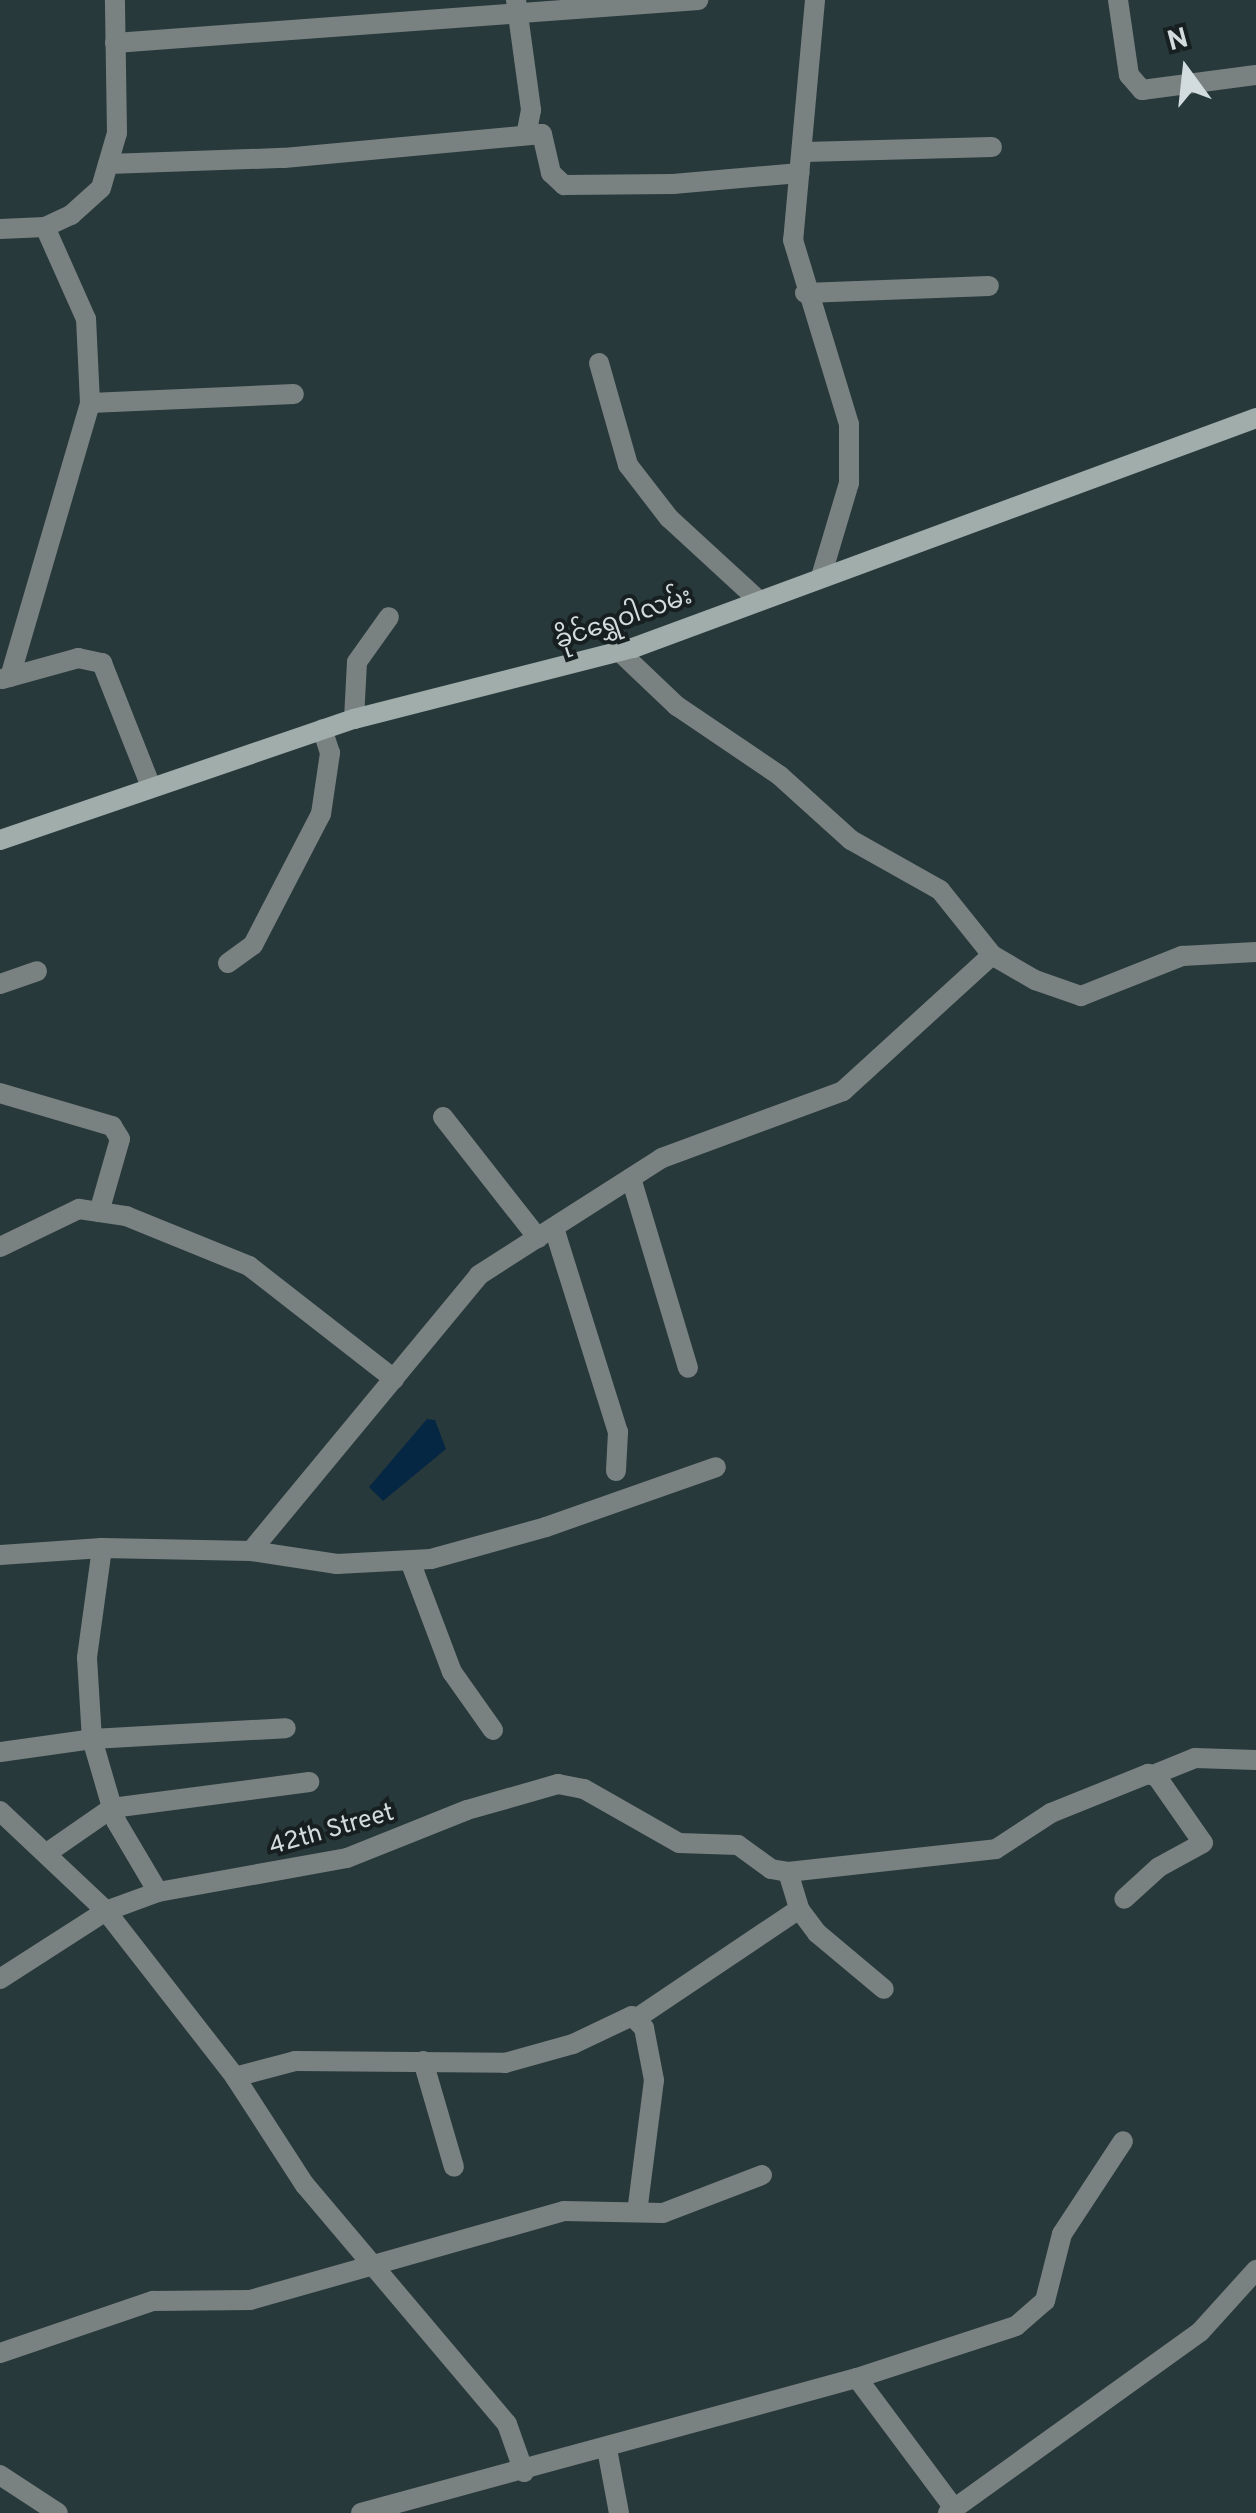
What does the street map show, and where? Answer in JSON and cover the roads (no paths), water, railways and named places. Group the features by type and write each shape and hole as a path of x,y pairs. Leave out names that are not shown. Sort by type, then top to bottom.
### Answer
{"street":[{"path":"0,230 44,226 71,215 102,188 118,133 114,0"},
{"path":"116,43 517,6 698,0"},
{"path":"814,0 793,240 805,293 849,424 848,483 820,577"},
{"path":"1118,0 1129,75 1142,90 1256,75"},
{"path":"517,6 531,110 526,134"},
{"path":"108,164 284,158 542,134 551,173 564,185 673,184 802,162 992,147"},
{"path":"5,678 90,403 86,319 44,226"},
{"path":"805,293 989,286"},
{"path":"599,363 628,465 669,518 756,598"},
{"path":"90,403 294,394"},
{"name":"ခိုင်ရွှေဝါလမ်း","path":"0,840 354,719 620,652 756,598 1256,418"},
{"path":"354,719 357,662 390,617"},
{"path":"620,652 677,706 778,775 851,840 940,890 992,955 1081,996 1182,956 1256,952"},
{"path":"5,678 78,658 102,662 151,787"},
{"path":"228,963 253,945 322,814 330,753 322,729"},
{"path":"251,1551 479,1275 662,1158 843,1091 992,955"},
{"path":"0,984 37,971"},
{"path":"0,1094 112,1126 120,1139 98,1212"},
{"path":"443,1117 546,1233 618,1432 616,1471"},
{"path":"631,1178 688,1368"},
{"path":"0,1247 50,1217 98,1212 126,1216 249,1266 394,1379"},
{"path":"0,1555 102,1548 251,1551 337,1564 410,1561 546,1528 716,1467"},
{"path":"102,1548 88,1658 92,1739 112,1808 158,1892"},
{"path":"410,1561 452,1672 493,1730"},
{"path":"0,1752 92,1739 286,1728"},
{"path":"884,1989 849,1964 799,1909 788,1872 996,1849 1099,1790 1152,1776 1195,1758 1256,1760"},
{"path":"1124,1900 1159,1867 1202,1843 1152,1776"},
{"path":"47,1854 112,1808 309,1782"},
{"name":"42th Street","path":"0,1978 106,1911 158,1892 347,1858 467,1810 558,1784 584,1789 679,1844 738,1845 771,1869 788,1872"},
{"path":"0,1810 106,1911 235,2077 282,2155 507,2424 524,2472"},
{"path":"235,2077 295,2060 506,2063 637,2018 799,1909"},
{"path":"637,2018 654,2080 638,2212"},
{"path":"423,2061 454,2167"},
{"path":"361,2513 524,2472 857,2378 1016,2326 1045,2301 1062,2234 1123,2140"},
{"path":"0,2353 153,2301 250,2300 564,2211 663,2213 762,2175"},
{"path":"857,2378 951,2511 1200,2332 1256,2270"},
{"path":"607,2449 619,2513"},
{"path":"0,2474 58,2513"}],"water":[{"path":"427,1419 435,1420 446,1449 383,1501 369,1487"}]}
